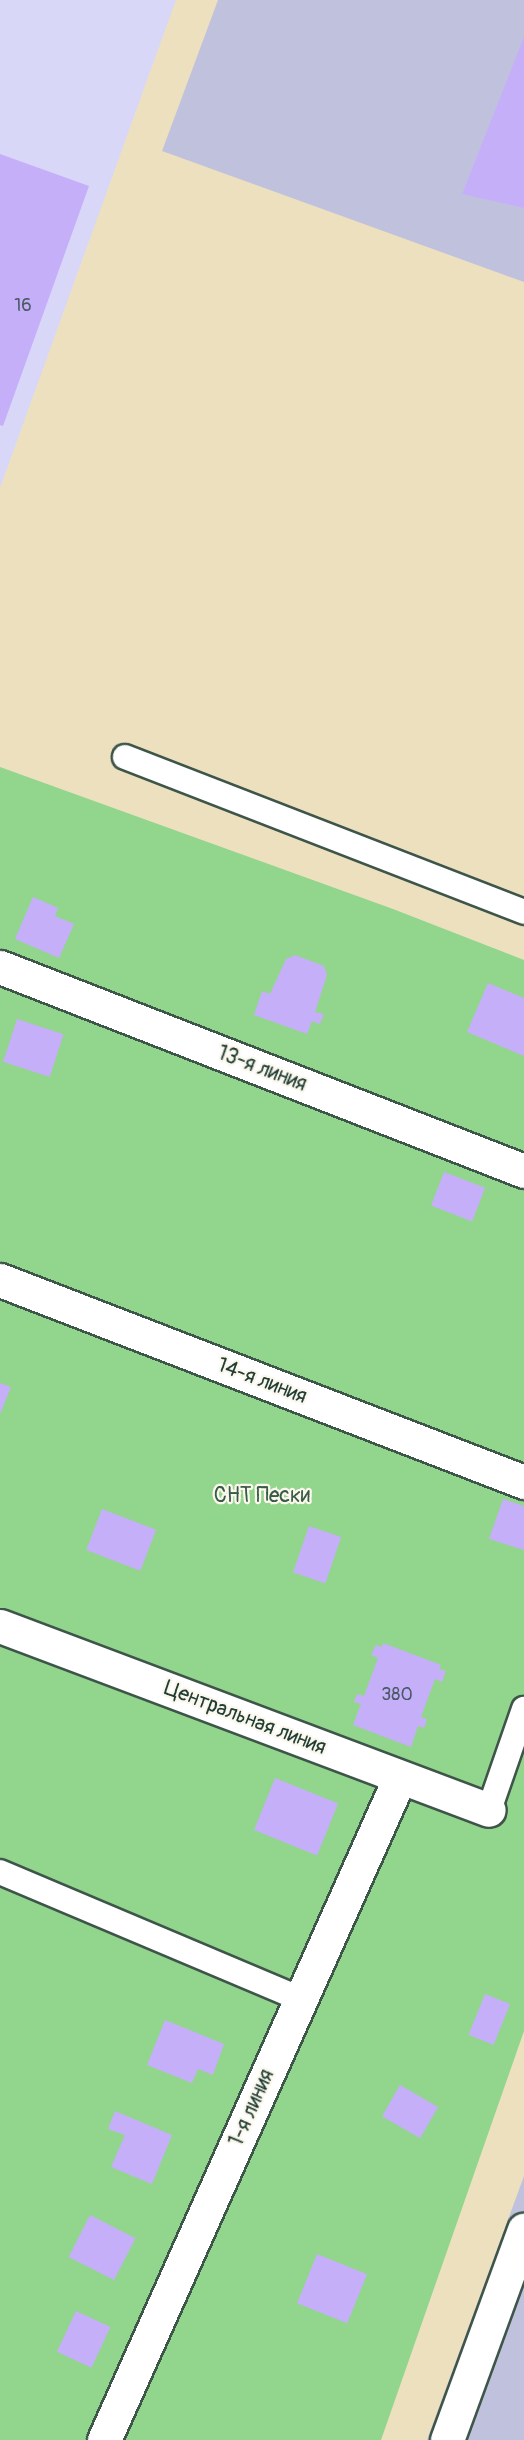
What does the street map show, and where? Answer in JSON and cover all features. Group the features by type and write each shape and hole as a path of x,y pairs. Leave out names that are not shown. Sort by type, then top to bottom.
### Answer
{"street":[{"name":"13-я линия","path":"0,967 524,1171"},
{"name":"14-я линия","path":"0,1281 524,1482"},
{"name":"Центральная линия","path":"0,1626 489,1810"},
{"name":"1-я линия","path":"104,2440 400,1777"},
{"path":"447,2440 524,2230"}],"lane":[{"path":"125,757 524,912"},
{"path":"489,1810 524,1709"},
{"path":"0,1872 300,1999"}],"shaded area":[{"path":"0,0 176,0 0,488"},
{"path":"218,0 524,0 524,282 162,151"},
{"path":"524,2176 524,2440 427,2440"}],"green space":[{"name":"СНТ Пески","path":"0,767 393,909 524,960 524,2031 381,2440 0,2440"}],"building":[{"path":"524,37 524,208 462,194"},
{"path":"0,154 89,186 3,426 0,425"},
{"path":"33,897 58,908 55,916 74,924 59,958 15,939"},
{"path":"295,955 324,966 327,975 315,1012 324,1014 320,1024 312,1021 307,1034 254,1015 262,991 270,994 286,959"},
{"path":"488,983 524,998 524,1056 467,1032"},
{"path":"17,1019 64,1034 50,1077 3,1062"},
{"path":"444,1172 485,1188 472,1221 431,1206"},
{"path":"0,1383 11,1387 0,1414"},
{"path":"503,1499 524,1506 524,1550 489,1539"},
{"path":"102,1509 156,1530 140,1571 86,1550"},
{"path":"309,1526 341,1537 325,1583 293,1572"},
{"path":"383,1643 441,1665 439,1669 446,1671 442,1682 435,1679 421,1717 427,1719 424,1728 418,1726 411,1747 353,1725 361,1704 354,1702 357,1694 364,1696 378,1658 371,1655 376,1645 382,1647"},
{"path":"275,1778 338,1803 317,1855 254,1830"},
{"path":"485,1994 510,2004 494,2045 469,2035"},
{"path":"165,2020 224,2044 213,2075 198,2069 192,2083 147,2065"},
{"path":"400,2085 438,2107 420,2138 382,2116"},
{"path":"115,2111 172,2135 152,2184 111,2167 125,2135 108,2129"},
{"path":"90,2215 135,2238 114,2280 69,2257"},
{"path":"317,2254 367,2274 347,2323 297,2303"},
{"path":"76,2311 110,2327 91,2368 57,2352"}]}
